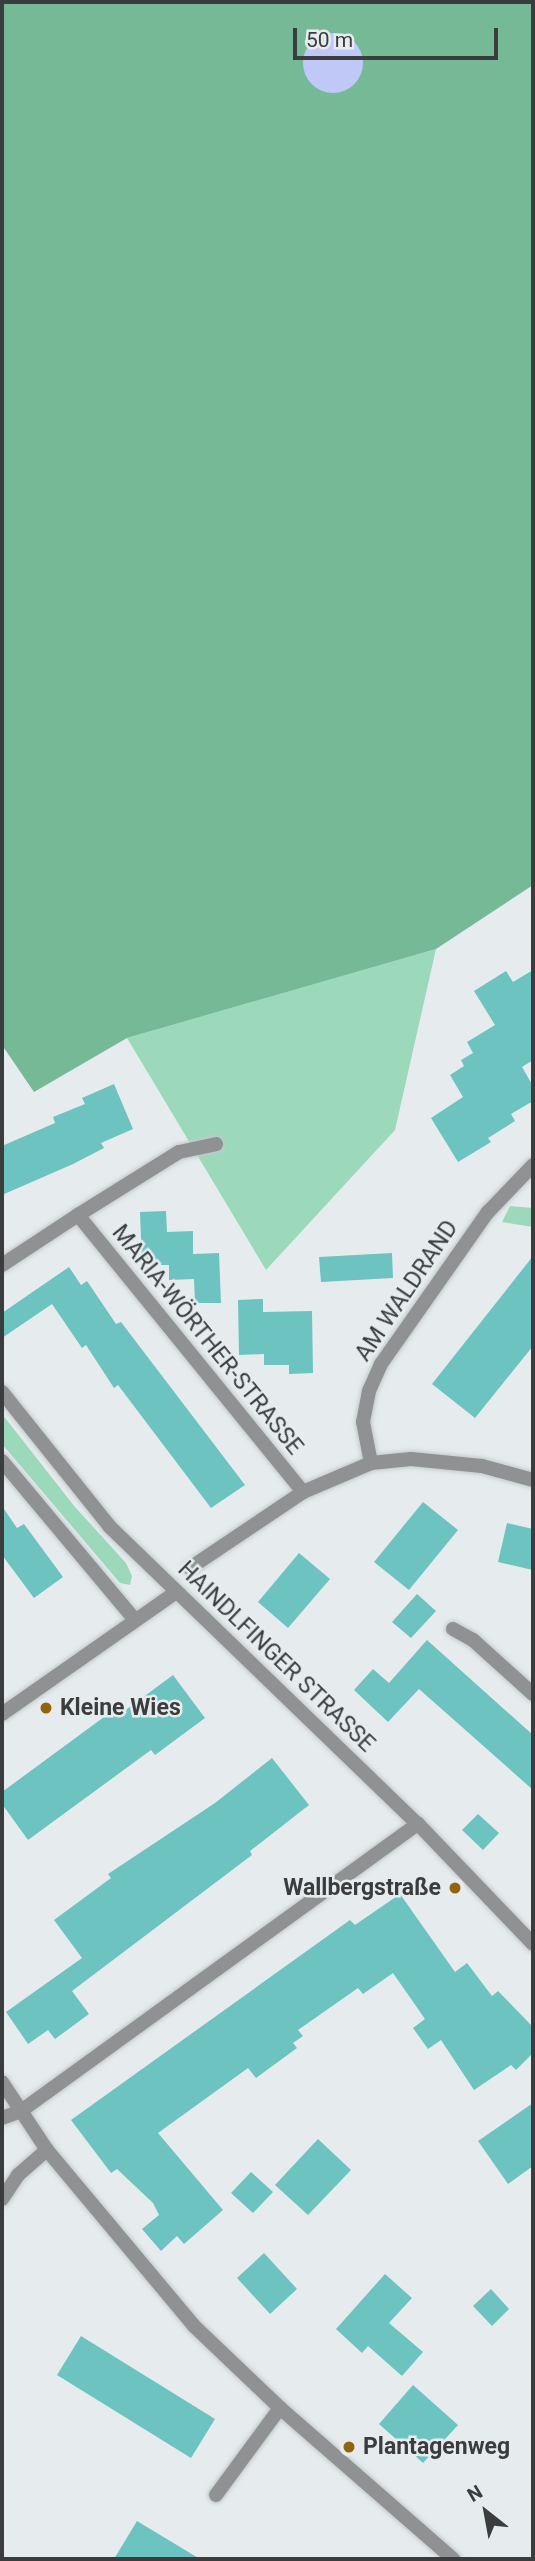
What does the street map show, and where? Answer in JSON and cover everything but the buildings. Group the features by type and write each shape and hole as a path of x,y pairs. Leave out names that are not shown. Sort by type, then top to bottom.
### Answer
{"street":[{"name":"MARIA-WÖRTHER-STRASSE","path":"2,1265 178,1152 216,1144"},
{"name":"AM WALDRAND","path":"371,1462 363,1422 369,1391 381,1364 488,1212 533,1165"},
{"name":"MARIA-WÖRTHER-STRASSE","path":"78,1215 303,1492"},
{"name":"HAINDLFINGER STRASSE","path":"2,1392 110,1527 175,1593 418,1824 533,1944"},
{"path":"190,1568 303,1492 371,1462 411,1459 482,1466 533,1480"},
{"path":"2,1461 135,1620"},
{"path":"2,1714 175,1593"},
{"path":"453,1629 473,1640 533,1695"},
{"path":"2,2118 21,2111 418,1824"},
{"path":"2,2082 47,2150 156,2284 280,2408 453,2559"},
{"path":"2,2199 18,2175 47,2150"},
{"path":"216,2495 280,2408"}],"green space":[{"path":"2,2 533,2 533,885 436,949 127,1038 34,1092 2,1045"},
{"path":"436,949 395,1130 266,1270 127,1038"},
{"path":"510,1206 533,1208 533,1227 502,1222"},
{"path":"2,1414 75,1507 126,1563 132,1576 130,1585 120,1583 2,1444"}],"water":[{"path":"333,33 354,42 363,63 354,84 333,93 312,84 303,63 312,42"}],"place":[{"name":"Kleine Wies","path":"46,1708"},
{"name":"Wallbergstraße","path":"455,1888"},
{"name":"Plantagenweg","path":"349,2447"}]}
